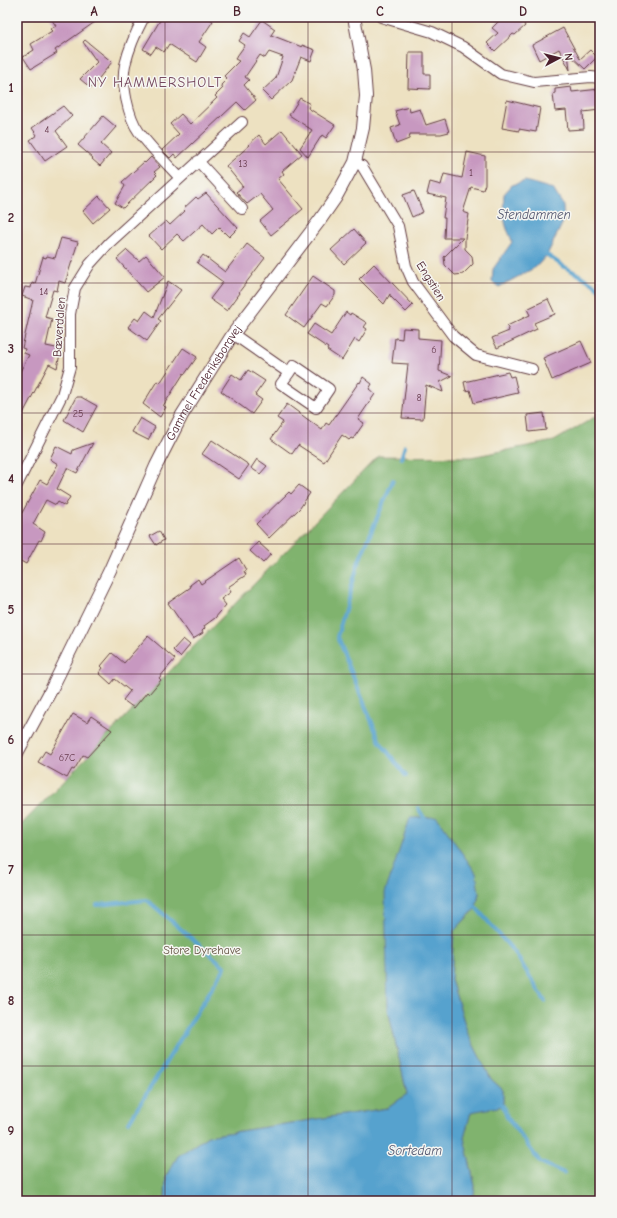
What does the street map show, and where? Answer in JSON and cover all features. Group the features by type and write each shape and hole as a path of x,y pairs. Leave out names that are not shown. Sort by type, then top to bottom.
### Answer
{"street":[{"path":"144,17 135,34 125,66 125,93 129,113 138,132 180,178"},
{"name":"Gammel Frederiksborgvej","path":"17,753 51,690 110,570 156,466 182,415 233,334 336,197 355,162 363,128 366,96 364,70 354,17"},
{"path":"381,17 432,32 463,47 502,74 534,82 591,77 600,78"},
{"name":"Bæverdalen","path":"17,485 62,395 70,367 70,314 75,288 90,264 109,243 242,122"},
{"path":"198,161 242,209"},
{"name":"Engstien","path":"355,162 362,166 398,226 406,266 413,282 453,336 476,355 532,369"},
{"path":"233,334 289,373"},
{"path":"294,365 329,389 316,408 281,384 289,373 294,365"}],"green space":[{"name":"Store Dyrehave","path":"600,414 600,1201 473,1201 475,1186 464,1138 471,1111 503,1106 503,1090 491,1079 468,1034 451,980 454,931 476,908 479,893 388,1009 407,1094 388,1108 208,1136 178,1156 166,1176 165,1201 17,1201 17,829 378,456 471,457 554,441"}],"water":[{"name":"Stendammen","path":"525,181 553,189 563,205 564,220 547,255 536,267 499,287 492,282 493,269 512,242 505,221 503,207 504,194 512,185"},
{"name":"Sortedam","path":"437,817 476,873 479,893 476,908 454,931 451,980 468,1034 491,1079 503,1090 503,1106 471,1112 464,1138 475,1186 473,1201 165,1201 166,1176 178,1156 208,1136 388,1108 407,1094 388,1009 385,893 410,818"}],"building":[{"path":"50,17 102,17 55,50 57,53 31,69 23,57 34,50 31,44 52,31 50,29 56,26"},
{"path":"162,17 207,17 213,21 199,42 206,47 197,62 169,44 164,52 156,47 151,54 143,49"},
{"path":"503,17 531,17 524,24 525,26 515,35 513,34 495,51 487,43 498,33 492,28"},
{"path":"262,20 275,29 271,35 302,47 302,45 315,50 311,61 301,57 292,80 271,100 262,91 276,78 283,57 269,52 265,58 260,55 245,77 249,80 244,85 256,100 245,110 237,102 177,158 174,154 170,158 162,150 179,134 170,124 181,114 190,124 217,98 215,96 223,88 221,85 227,79 224,76 239,61 235,59 245,45 239,41 244,33 250,37"},
{"path":"563,28 580,59 590,50 597,57 585,69 568,53 570,70 559,49 539,60 532,45"},
{"path":"85,40 112,62 91,88 80,79 97,62 83,42"},
{"path":"409,52 424,52 424,74 430,74 430,89 408,88"},
{"path":"571,87 572,92 600,89 600,110 583,112 584,129 568,130 566,110 555,111 553,94 555,93 555,89"},
{"path":"300,98 310,104 308,108 335,125 326,138 322,135 308,157 300,148 312,130 289,115"},
{"path":"507,100 540,108 536,132 502,128"},
{"path":"63,106 72,116 56,131 67,146 45,161 30,140 37,135 32,128"},
{"path":"409,107 410,112 420,109 426,125 445,119 449,132 441,134 410,134 409,139 396,144 391,128 400,125 395,111"},
{"path":"103,116 116,127 101,144 111,153 100,166 78,145"},
{"path":"282,130 302,154 282,171 284,174 278,179 303,209 271,235 260,221 273,210 260,194 247,204 236,192 243,187 226,166 259,135 266,144"},
{"path":"467,152 485,156 485,184 483,190 471,187 463,212 469,214 465,238 465,249 472,256 473,264 463,274 455,275 445,265 444,257 463,238 444,238 445,218 443,218 446,198 427,194 430,182 441,185 444,174 462,178"},
{"path":"151,157 160,167 154,172 157,175 123,208 115,203 125,186 122,182"},
{"path":"414,191 423,212 412,217 403,195"},
{"path":"206,193 238,228 229,237 219,227 212,234 203,224 184,241 177,234 161,249 149,236 166,221 170,225 185,211 183,209 196,197 198,199"},
{"path":"99,196 110,208 93,223 83,211"},
{"path":"354,229 366,243 344,264 331,250"},
{"path":"61,238 78,242 65,283 59,281 57,291 53,290 45,317 52,319 46,346 61,349 57,368 49,364 17,425 17,377 29,355 24,353 25,349 22,348 33,300 22,296 25,287 31,288 32,283 35,284 43,257 46,258 47,256 55,258"},
{"path":"247,244 265,258 239,292 240,293 227,311 210,299 223,282 197,263 203,255 225,272"},
{"path":"127,250 139,261 146,255 165,277 146,292 117,259"},
{"path":"374,264 413,305 406,312 390,296 390,294 384,304 359,279"},
{"path":"313,276 335,291 335,295 327,306 322,303 304,328 286,315"},
{"path":"168,281 181,290 158,319 161,321 147,341 128,327 135,318 139,321 146,311 154,317"},
{"path":"548,299 555,314 534,323 537,329 497,348 492,338 509,331 507,326 530,315 527,309"},
{"path":"346,312 350,315 351,313 367,323 364,327 367,329 359,342 355,339 342,360 327,350 328,348 307,334 314,324 331,335"},
{"path":"403,328 418,329 418,338 441,340 439,371 452,376 440,382 443,392 426,385 423,419 402,418 408,364 392,363 395,338 402,339"},
{"path":"581,341 591,363 552,380 543,358"},
{"path":"183,348 197,357 185,374 184,373 163,406 166,407 160,417 143,404 157,381 160,383"},
{"path":"248,370 265,381 255,395 262,400 252,414 221,391 232,374 241,380"},
{"path":"508,372 510,377 514,376 518,393 474,403 470,390 466,391 464,382"},
{"path":"363,377 372,384 369,389 375,394 358,419 364,423 353,439 351,438 349,440 342,435 324,462 298,445 292,454 271,439 283,422 277,418 287,404 322,430 326,423 329,425"},
{"path":"76,397 81,397 97,406 83,432 64,420"},
{"path":"544,413 546,430 529,432 527,415"},
{"path":"140,418 155,427 148,440 132,432"},
{"path":"212,440 249,465 239,479 202,454"},
{"path":"93,443 77,473 67,468 57,489 70,497 65,506 58,502 56,505 46,500 33,524 45,532 41,541 39,540 26,564 17,559 17,522 40,480 47,484 58,464 50,459 56,446 72,454 73,450"},
{"path":"257,459 267,466 260,474 251,468"},
{"path":"299,485 310,493 300,508 269,538 256,524 289,492 291,494"},
{"path":"159,531 164,540 156,545 150,536"},
{"path":"258,542 271,554 263,563 250,551"},
{"path":"239,558 246,570 244,571 246,575 228,587 231,592 221,599 226,605 215,618 204,626 205,628 202,631 203,633 193,639 168,603 191,587 190,585 198,579 201,584"},
{"path":"148,636 175,659 159,678 161,680 149,694 147,692 134,708 123,700 130,691 115,679 111,684 99,673 103,668 101,666 112,653 124,663"},
{"path":"183,639 190,645 180,657 173,650"},
{"path":"73,714 87,722 91,716 112,730 87,757 83,755 67,778 38,762 45,751 50,754"}],"waterway":[{"path":"547,255 563,266 587,279 600,290"},
{"path":"401,458 405,446"},
{"path":"393,480 359,561 337,637 380,742 406,776"},
{"path":"418,808 426,821"},
{"path":"97,905 147,900 225,967 129,1122"},
{"path":"473,904 515,953 545,1001"},
{"path":"503,1106 507,1117 540,1162 564,1173"}],"district":[{"name":"NY HAMMERSHOLT","path":"155,82"}]}
